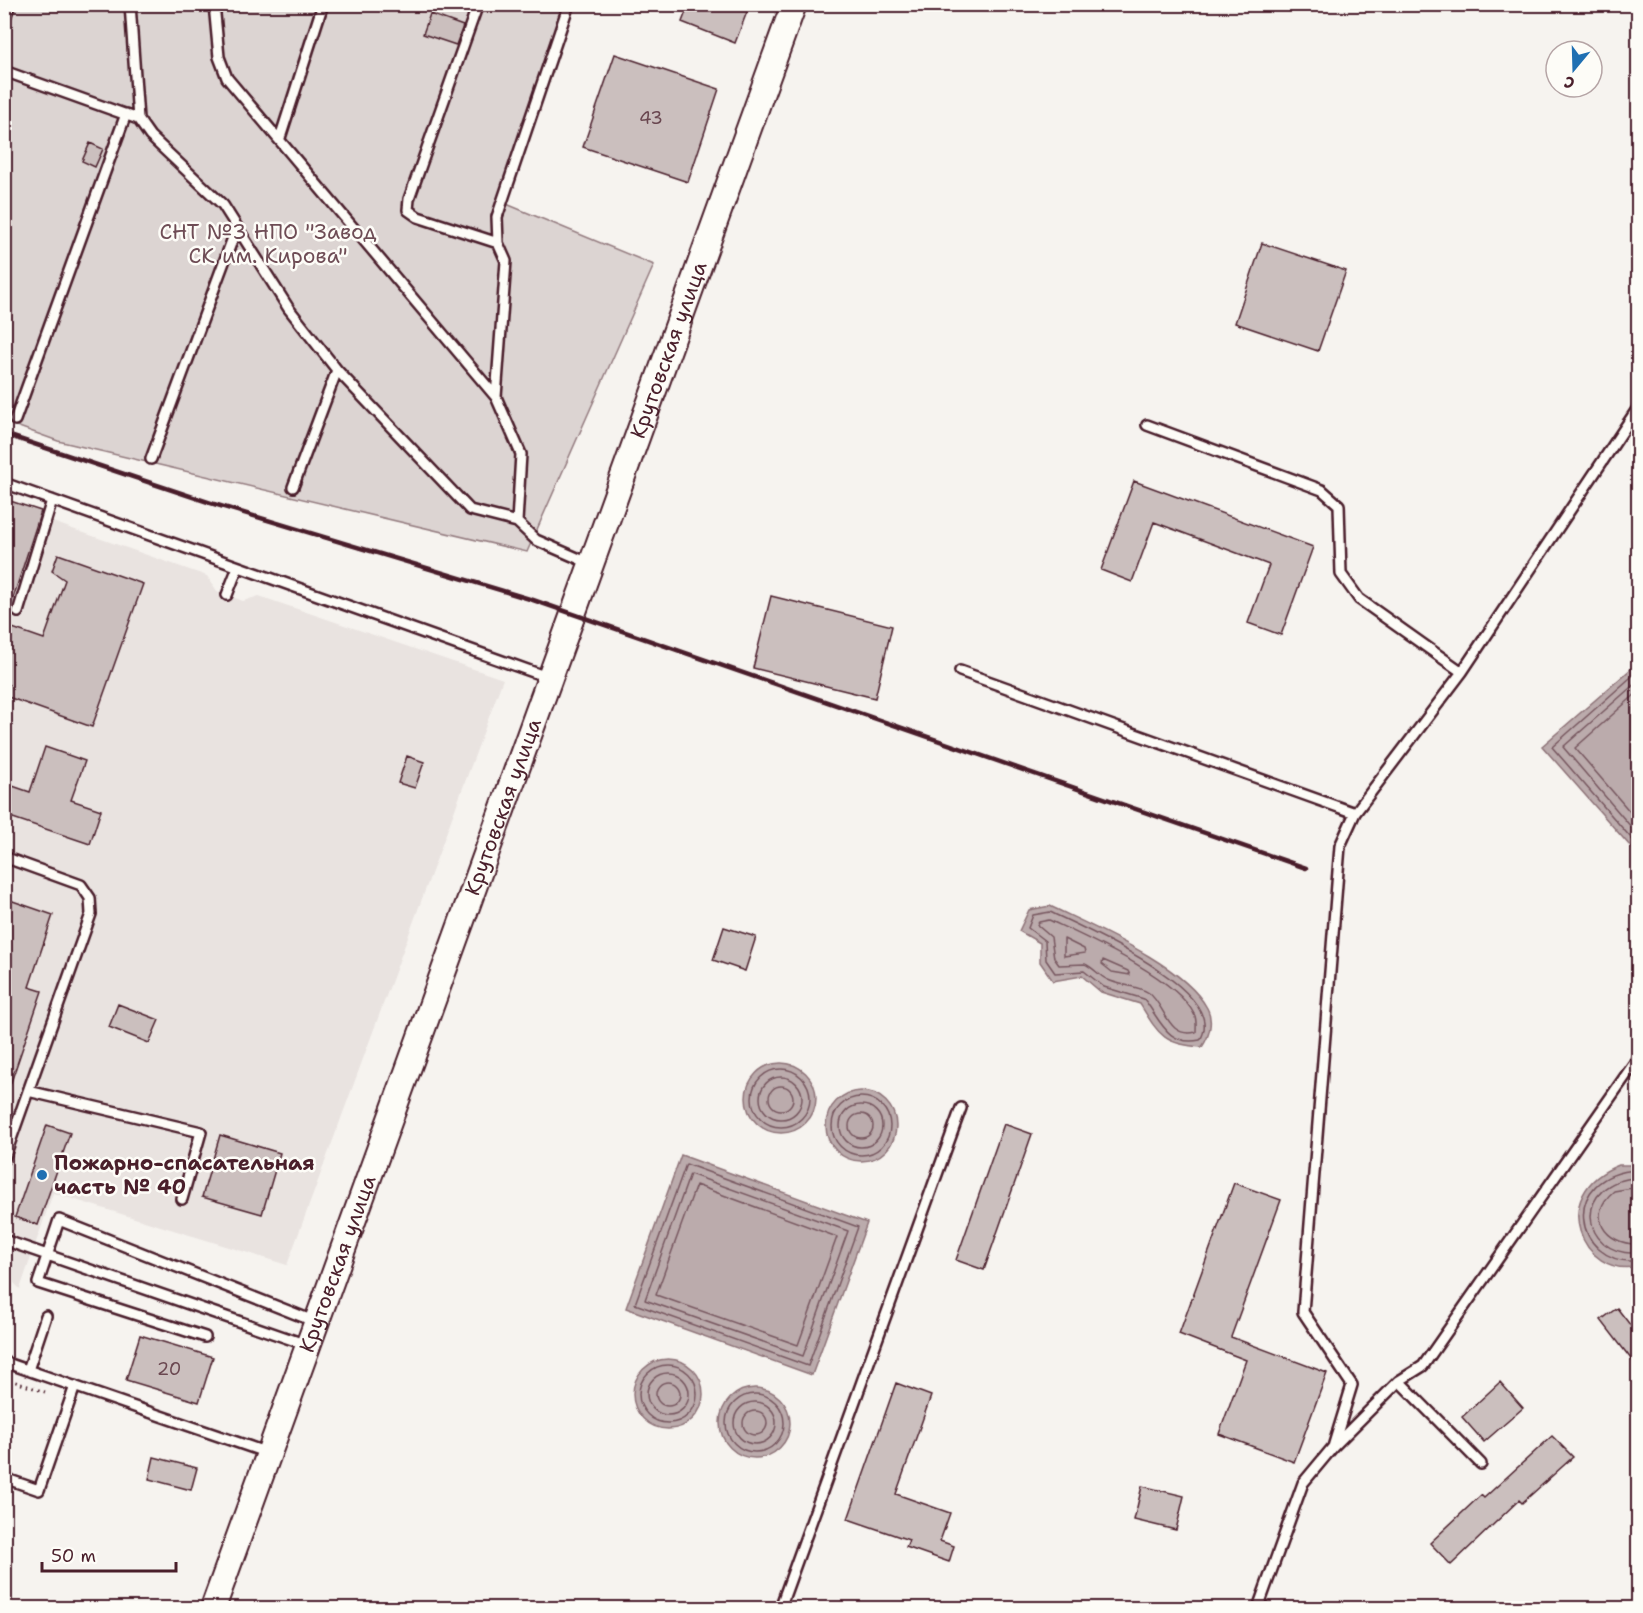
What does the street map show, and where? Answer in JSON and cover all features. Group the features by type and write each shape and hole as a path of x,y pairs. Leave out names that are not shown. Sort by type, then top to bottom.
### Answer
{"street":[{"name":"Крутовская улица","path":"213,1608 794,4"}],"lane":[{"path":"4,20 10,4"},
{"path":"130,4 138,119 150,136 223,205 289,309 337,370 470,510 517,522 536,540 591,564"},
{"path":"214,4 219,57 227,78 280,138 496,397 521,454 517,522"},
{"path":"280,138 323,4"},
{"path":"478,4 409,199 408,210 418,217 498,243"},
{"path":"496,397 506,261 498,243 497,217 569,4"},
{"path":"4,71 138,119"},
{"path":"15,420 126,114"},
{"path":"151,459 237,227"},
{"path":"293,487 337,370"},
{"path":"1333,1447 1352,1385 1303,1312 1340,846 1355,813 1462,672 1638,408"},
{"path":"1147,425 1322,490 1339,505 1341,574 1359,599 1462,672"},
{"path":"4,483 550,678"},
{"path":"18,612 52,500"},
{"path":"227,595 238,567"},
{"path":"960,672 1355,813"},
{"path":"4,857 81,885 90,898 91,915 4,1159"},
{"path":"1258,1608 1303,1483 1333,1447 1399,1381 1422,1366 1638,1058"},
{"path":"28,1091 201,1132 182,1199"},
{"path":"780,1608 960,1108"},
{"path":"205,1337 38,1283 59,1220 316,1322"},
{"path":"4,1240 307,1345"},
{"path":"28,1370 46,1316"},
{"path":"4,1362 268,1453"},
{"path":"1399,1381 1481,1464"},
{"path":"4,1478 39,1490 75,1386"}],"path":[{"path":"4,1378 70,1401"}],"shaded area":[{"path":"4,505 207,576 217,591 243,601 259,596 503,679 287,1265 53,1193 20,1289 5,1274"}],"green space":[{"name":"СНТ №3 НПО \"Завод СК им. Кирова\"","path":"5,5 573,5 504,203 654,265 527,552 58,441 5,422"}],"water":[{"path":"1638,663 1638,855 1542,746"},
{"path":"1050,906 1137,949 1179,977 1195,992 1209,1013 1209,1034 1202,1047 1171,1041 1152,1024 1140,1004 1101,992 1082,976 1053,981 1040,962 1040,943 1019,931 1029,910"},
{"path":"781,1063 800,1069 810,1079 816,1098 810,1117 800,1127 781,1133 762,1127 752,1117 746,1098 752,1079 762,1069"},
{"path":"861,1091 880,1097 890,1107 896,1126 890,1145 880,1155 861,1161 842,1155 832,1145 826,1126 832,1107 842,1097"},
{"path":"681,1155 867,1223 812,1375 626,1308"},
{"path":"1619,1165 1638,1165 1638,1266 1618,1267 1601,1260 1588,1248 1580,1231 1578,1213 1583,1195 1596,1178"},
{"path":"668,1359 687,1365 697,1375 703,1394 697,1413 687,1423 668,1429 649,1423 639,1413 633,1394 639,1375 649,1365"},
{"path":"755,1388 774,1394 784,1404 790,1423 784,1442 774,1452 755,1458 736,1452 726,1442 720,1423 726,1404 736,1394"}],"building":[{"path":"689,4 750,4 735,43 682,22"},
{"path":"430,14 463,26 456,45 423,34"},
{"path":"615,54 719,89 688,182 583,147"},
{"path":"90,143 103,149 95,167 82,161"},
{"path":"1262,243 1346,271 1318,351 1235,323"},
{"path":"1134,481 1313,547 1281,635 1248,623 1269,565 1154,522 1132,582 1101,570"},
{"path":"4,499 41,511 7,617 4,616"},
{"path":"58,554 143,584 92,727 5,696 9,685 4,683 4,625 44,639 65,580 52,571"},
{"path":"771,596 892,626 875,698 753,668"},
{"path":"45,747 85,761 71,800 101,810 90,844 4,815 4,783 30,792"},
{"path":"407,756 424,762 415,788 398,783"},
{"path":"4,898 53,915 29,987 42,991 7,1094 4,1094"},
{"path":"724,927 756,937 745,971 713,960"},
{"path":"118,1004 159,1020 149,1043 109,1027"},
{"path":"1004,1124 1032,1134 984,1270 956,1260"},
{"name":"Пожарно-спасательная часть № 40","path":"47,1125 70,1133 38,1225 15,1217"},
{"path":"220,1135 280,1153 262,1214 202,1197"},
{"path":"1234,1183 1281,1200 1231,1337 1327,1373 1294,1462 1219,1434 1246,1360 1179,1334"},
{"path":"1617,1308 1638,1335 1638,1368 1601,1320"},
{"path":"140,1335 213,1357 199,1402 126,1380"},
{"path":"1500,1382 1523,1408 1484,1442 1462,1417"},
{"path":"896,1383 931,1396 896,1494 950,1513 940,1541 954,1546 949,1562 906,1547 909,1540 848,1519"},
{"path":"1552,1436 1573,1457 1522,1503 1519,1500 1451,1565 1430,1543 1481,1495 1484,1498"},
{"path":"154,1457 197,1468 191,1490 149,1479"},
{"path":"1142,1486 1184,1496 1176,1530 1134,1520"}],"railway":[{"path":"4,434 214,504 533,600 1306,868"}],"place":[{"name":"Пожарно-спасательная часть № 40","path":"42,1175"}]}
